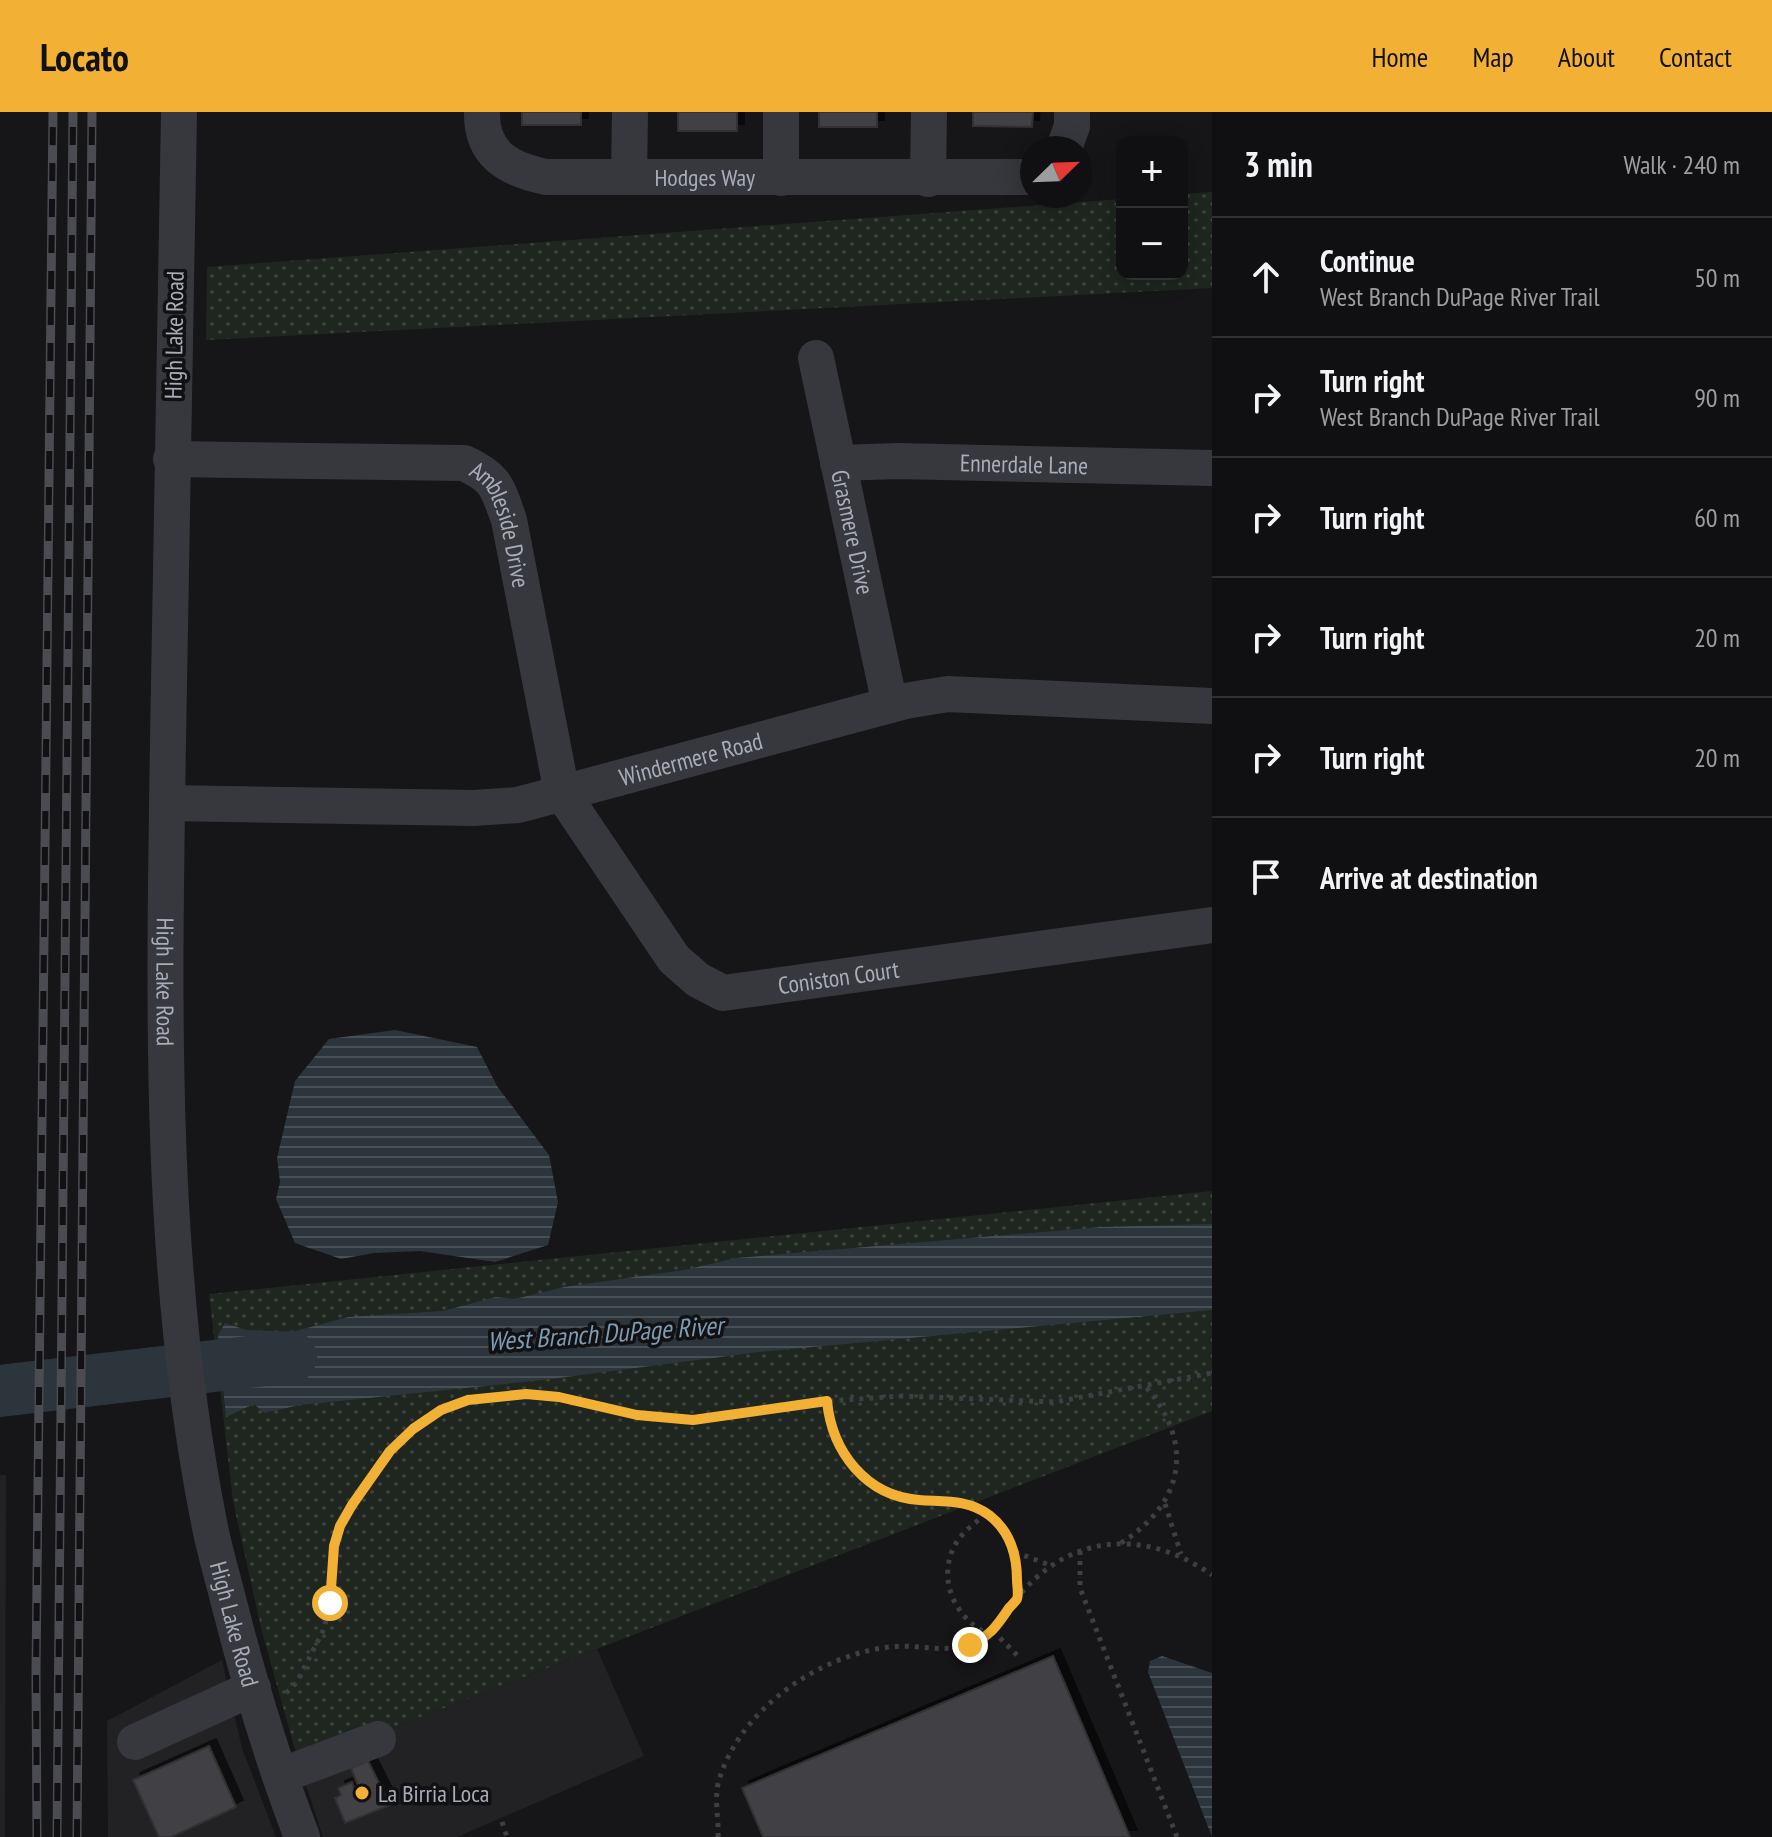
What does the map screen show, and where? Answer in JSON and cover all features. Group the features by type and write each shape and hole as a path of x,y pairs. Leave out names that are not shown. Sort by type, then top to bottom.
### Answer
{"street":[{"name":"High Lake Road","path":"179,112 171,459 166,965 169,1132 182,1343 210,1528 268,1693 280,1776 302,1837"},
{"name":"Hodges Way","path":"482,112 481,124 486,142 500,159 521,172 546,177 1020,177"},
{"path":"629,177 630,112"},
{"name":"Hodges Way","path":"781,112 781,178"},
{"path":"928,179 929,112"},
{"path":"1068,136 1072,112"},
{"name":"Grasmere Drive","path":"816,358 890,705"},
{"name":"Ambleside Drive","path":"171,459 464,463 487,473 498,490 509,520 562,793"},
{"name":"Ennerdale Lane","path":"838,463 898,461 1212,468"},
{"name":"Windermere Road","path":"167,803 474,808 518,805 890,705 961,694 1212,706"},
{"name":"Coniston Court","path":"562,793 674,959 698,980 723,993 1212,925"},
{"path":"135,1742 268,1693"},
{"path":"280,1776 378,1739"}],"path":[{"path":"268,1693 297,1682 325,1627 334,1546 340,1526 352,1505 390,1451 413,1429 441,1410 468,1400 526,1394 559,1397 637,1415 693,1420 827,1401 902,1396 1055,1402 1212,1373"},
{"path":"1120,1544 1144,1526 1165,1504 1174,1481 1177,1460 1175,1437 1161,1404 1146,1387"},
{"path":"827,1401 833,1430 847,1461 874,1485 890,1494 916,1500 960,1502 986,1514 1002,1529 1017,1561 1018,1598"},
{"path":"1165,1504 1181,1555"},
{"path":"986,1514 956,1542 951,1553 949,1588 962,1614 973,1625 992,1633 1020,1658"},
{"path":"718,1837 716,1794 720,1777 737,1744 779,1695 819,1668 843,1657 892,1646 939,1650 970,1645 992,1633 1037,1577 1080,1551 1131,1543 1181,1555 1212,1575"},
{"path":"1080,1551 1080,1588 1177,1837"},
{"path":"1014,1552 1052,1566"},
{"path":"502,1822 507,1837"}],"shaded area":[{"path":"1212,192 1212,288 206,340 207,267 1020,207 1092,208 1092,201 1116,199 1116,280 1188,280 1188,194"},
{"path":"1212,1191 1212,1411 299,1764 262,1632 233,1501 209,1294"},
{"path":"0,1475 6,1475 5,1837 0,1837"},
{"path":"597,1649 644,1756 457,1837 323,1837 299,1764"},
{"path":"222,1660 242,1748 276,1837 108,1837 107,1721"}],"water":[{"path":"395,1030 477,1047 497,1086 549,1155 558,1202 548,1245 495,1262 420,1251 374,1253 341,1259 295,1243 276,1199 280,1182 277,1158 295,1081 329,1039"},
{"path":"1212,1224 1212,1310 759,1352 543,1380 300,1405 264,1413 254,1404 226,1417 218,1335 225,1323 246,1330 292,1332 348,1317 443,1311 496,1297 515,1299 564,1287 684,1270 736,1258 1102,1227"},
{"path":"1162,1656 1212,1673 1212,1837 1148,1672 1150,1661"}],"building":[{"path":"522,112 581,112 581,125 522,125"},
{"path":"678,112 737,112 737,131 678,131"},
{"path":"819,112 877,112 877,127 819,127"},
{"path":"973,112 1033,112 1032,127 973,126"},
{"path":"1053,1656 1130,1837 763,1837 742,1788"},
{"path":"209,1746 236,1807 171,1837 159,1837 133,1780"},
{"name":"La Birria Loca","path":"368,1761 390,1805 345,1823 335,1798 341,1795 338,1788 352,1782 355,1790 359,1788 351,1768"}],"waterway":[{"name":"West Branch DuPage River","path":"0,1391 291,1357"}],"railway":[{"path":"37,1837 36,1672 53,112"},
{"path":"57,1837 73,112"},
{"path":"77,1837 92,112"}],"place":[{"name":"La Birria Loca","path":"362,1793"}],"route":[{"path":"330,1603 334,1546 340,1526 352,1505 390,1451 413,1429 441,1410 468,1400 526,1394 559,1397 637,1415 693,1420 827,1401 828,1416 839,1446 858,1473 890,1494 916,1500 960,1502 976,1508 990,1516 1012,1546 1017,1561 1018,1598 990,1635 970,1645"}]}
